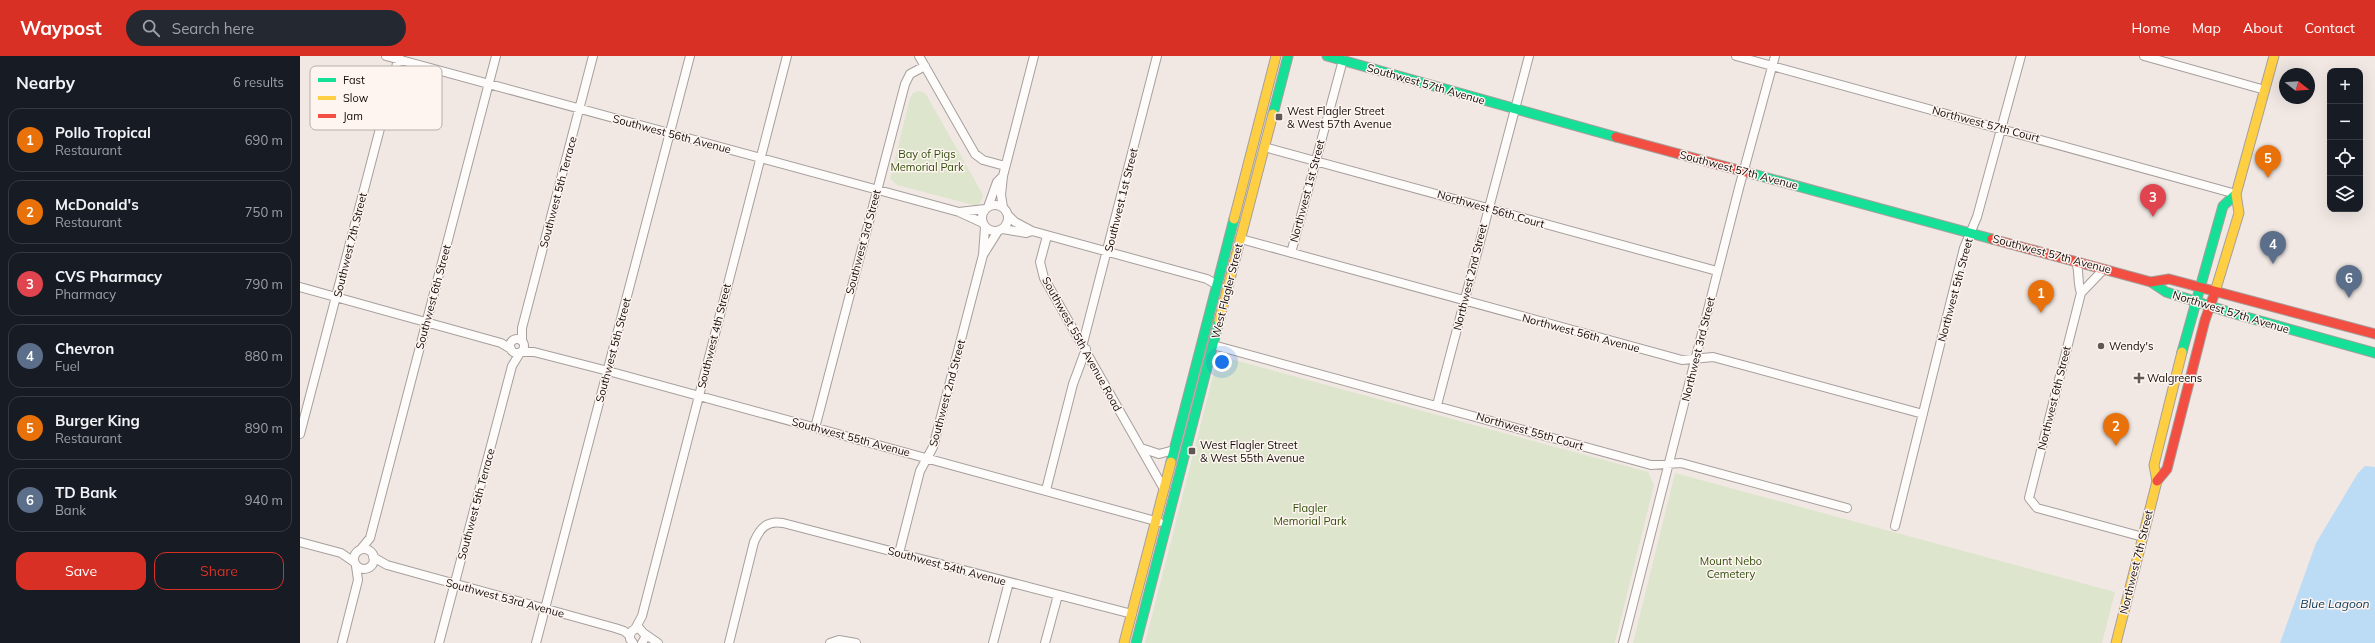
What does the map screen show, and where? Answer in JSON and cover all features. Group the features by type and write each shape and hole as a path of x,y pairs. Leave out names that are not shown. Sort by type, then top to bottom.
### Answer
{"main road":[{"name":"West Flagler Street","path":"1124,643 1276,56"},
{"name":"West Flagler Street","path":"1136,643 1288,56"},
{"name":"Southwest 57th Avenue","path":"1327,56 1743,172 1971,232 2151,282"},
{"name":"Northwest 7th Street","path":"2157,481 2167,469 2202,330 2216,291 2239,213 2236,194 2274,56"},
{"name":"Northwest 7th Street","path":"2116,643 2157,481 2154,465 2196,301 2223,206 2236,194"},
{"path":"1235,216 1241,239"},
{"name":"Northwest 57th Avenue","path":"2151,282 2169,279 2375,334"},
{"name":"Northwest 57th Avenue","path":"2151,282 2166,292 2210,306 2375,353"},
{"path":"1217,285 1223,307"},
{"path":"1164,489 1171,509"}],"street":[{"name":"Southwest 56th Avenue","path":"386,56 427,66"},
{"name":"Southwest 6th Street","path":"372,555 370,538 496,56"},
{"name":"Southwest 5th Terrace","path":"512,366 511,350 518,341 522,328 593,56"},
{"name":"Southwest 5th Street","path":"536,643 690,56"},
{"name":"Southwest 4th Street","path":"636,637 787,56"},
{"path":"919,56 975,154 983,160 1005,166"},
{"path":"1034,56 1003,176 1001,195 1003,207 1008,215 1015,222 1032,232 1207,280 1217,285"},
{"name":"Southwest 1st Street","path":"1046,490 1157,56"},
{"name":"Northwest 2nd Street","path":"1437,405 1528,56"},
{"name":"Northwest 57th Court","path":"1736,56 2002,128 2236,194"},
{"name":"Northwest 3rd Street","path":"1622,643 1717,271 1775,56"},
{"name":"Northwest 5th Street","path":"1895,526 1964,248 1977,217 2021,56"},
{"path":"2144,56 2264,90"},
{"name":"Northwest 1st Street","path":"1292,253 1315,160 1343,60"},
{"name":"Southwest 3rd Street","path":"815,428 906,81 912,72 924,66"},
{"name":"Southwest 56th Avenue","path":"442,70 959,212 984,225"},
{"name":"Southwest 7th Street","path":"300,434 380,130"},
{"name":"Northwest 56th Court","path":"1264,147 1717,271"},
{"path":"1003,176 997,182 987,208 982,216 984,225 992,231 1032,232"},
{"path":"987,208 994,205 1003,207"},
{"name":"Southwest 56th Avenue","path":"959,212 987,208"},
{"path":"1000,230 1007,224 1008,215"},
{"name":"Southwest 2nd Street","path":"899,553 920,471 933,447 983,255 984,225"},
{"name":"Southwest 2nd Street","path":"983,255 1000,230"},
{"name":"Southwest 55th Avenue Road","path":"1047,236 1040,262 1042,272 1164,489"},
{"name":"Northwest 56th Avenue","path":"1241,239 1682,360 1713,358 1922,414"},
{"name":"Northwest 6th Street","path":"2076,261 2080,273 2079,287 2081,293"},
{"name":"Northwest 6th Street","path":"2104,269 2081,293 2029,495 2030,502 2037,508 2143,537"},
{"path":"300,287 501,343 511,350 521,352"},
{"name":"Southwest 5th Terrace","path":"439,643 512,366 521,352 518,341"},
{"path":"501,343 518,341"},
{"name":"Southwest 55th Avenue","path":"518,341 534,352"},
{"name":"Northwest 55th Court","path":"1213,345 1437,405 1651,465 1681,464 1847,508"},
{"name":"Southwest 55th Avenue","path":"521,352 534,352 608,371 1167,524"},
{"path":"1140,448 1159,454 1174,450"},
{"name":"Southwest 54th Avenue","path":"729,643 754,542 762,528 773,522 783,523 1132,614"},
{"name":"Southwest 6th Street","path":"359,550 370,538"},
{"path":"300,542 341,553 355,564 368,567"},
{"path":"341,553 366,549 372,555 368,567 358,580 342,643"},
{"path":"358,580 354,556 359,550"},
{"name":"Southwest 53rd Avenue","path":"372,555 387,566"},
{"name":"Southwest 53rd Avenue","path":"368,567 387,566 455,584 546,609 655,643"},
{"path":"993,643 1009,582"},
{"path":"1045,643 1058,595"},
{"name":"Southwest 53rd Avenue","path":"636,637 646,643"},
{"path":"830,643 840,640 856,643"}],"green space":[{"name":"Bay of Pigs Memorial Park","path":"918,91 923,92 927,96 982,193 983,198 977,206 897,185 890,179 910,98 913,93"},
{"name":"Flagler Memorial Park","path":"1227,358 1648,472 1654,485 1615,643 1145,643 1216,364"},
{"name":"Mount Nebo Cemetery","path":"1675,473 2115,592 2102,643 1633,643"}],"water":[{"name":"Blue Lagoon","path":"2365,466 2375,467 2375,643 2280,643 2316,543 2358,473"}],"traffic: fast":[{"path":"1273,114 1288,56"},
{"path":"1327,56 1616,137"},
{"path":"1753,174 1992,239"},
{"path":"2182,352 2223,206 2236,194"},
{"path":"1171,462 1234,219"},
{"path":"2151,282 2166,292 2232,313 2375,353"},
{"path":"1136,643 1219,321"}],"traffic: slow":[{"path":"1234,219 1276,56"},
{"path":"2214,295 2239,213 2236,194 2274,56"},
{"path":"1219,321 1273,114"},
{"path":"2116,643 2157,481 2154,465 2182,352"},
{"path":"1124,643 1171,462"}],"traffic: jam":[{"path":"1616,137 1753,174"},
{"path":"1992,239 2151,282"},
{"path":"2151,282 2169,279 2375,334"},
{"path":"2157,481 2167,469 2205,320 2214,295"}],"place":[{"name":"West Flagler Street & West 57th Avenue","path":"1279,117"},
{"name":"Burger King","path":"2268,178"},
{"name":"CVS Pharmacy","path":"2153,217"},
{"name":"Chevron","path":"2273,264"},
{"name":"TD Bank","path":"2349,298"},
{"name":"Pollo Tropical","path":"2041,313"},
{"name":"Wendy's","path":"2101,346"},
{"name":"Walgreens","path":"2139,378"},
{"name":"McDonald's","path":"2116,446"},
{"name":"West Flagler Street & West 55th Avenue","path":"1192,451"}]}
